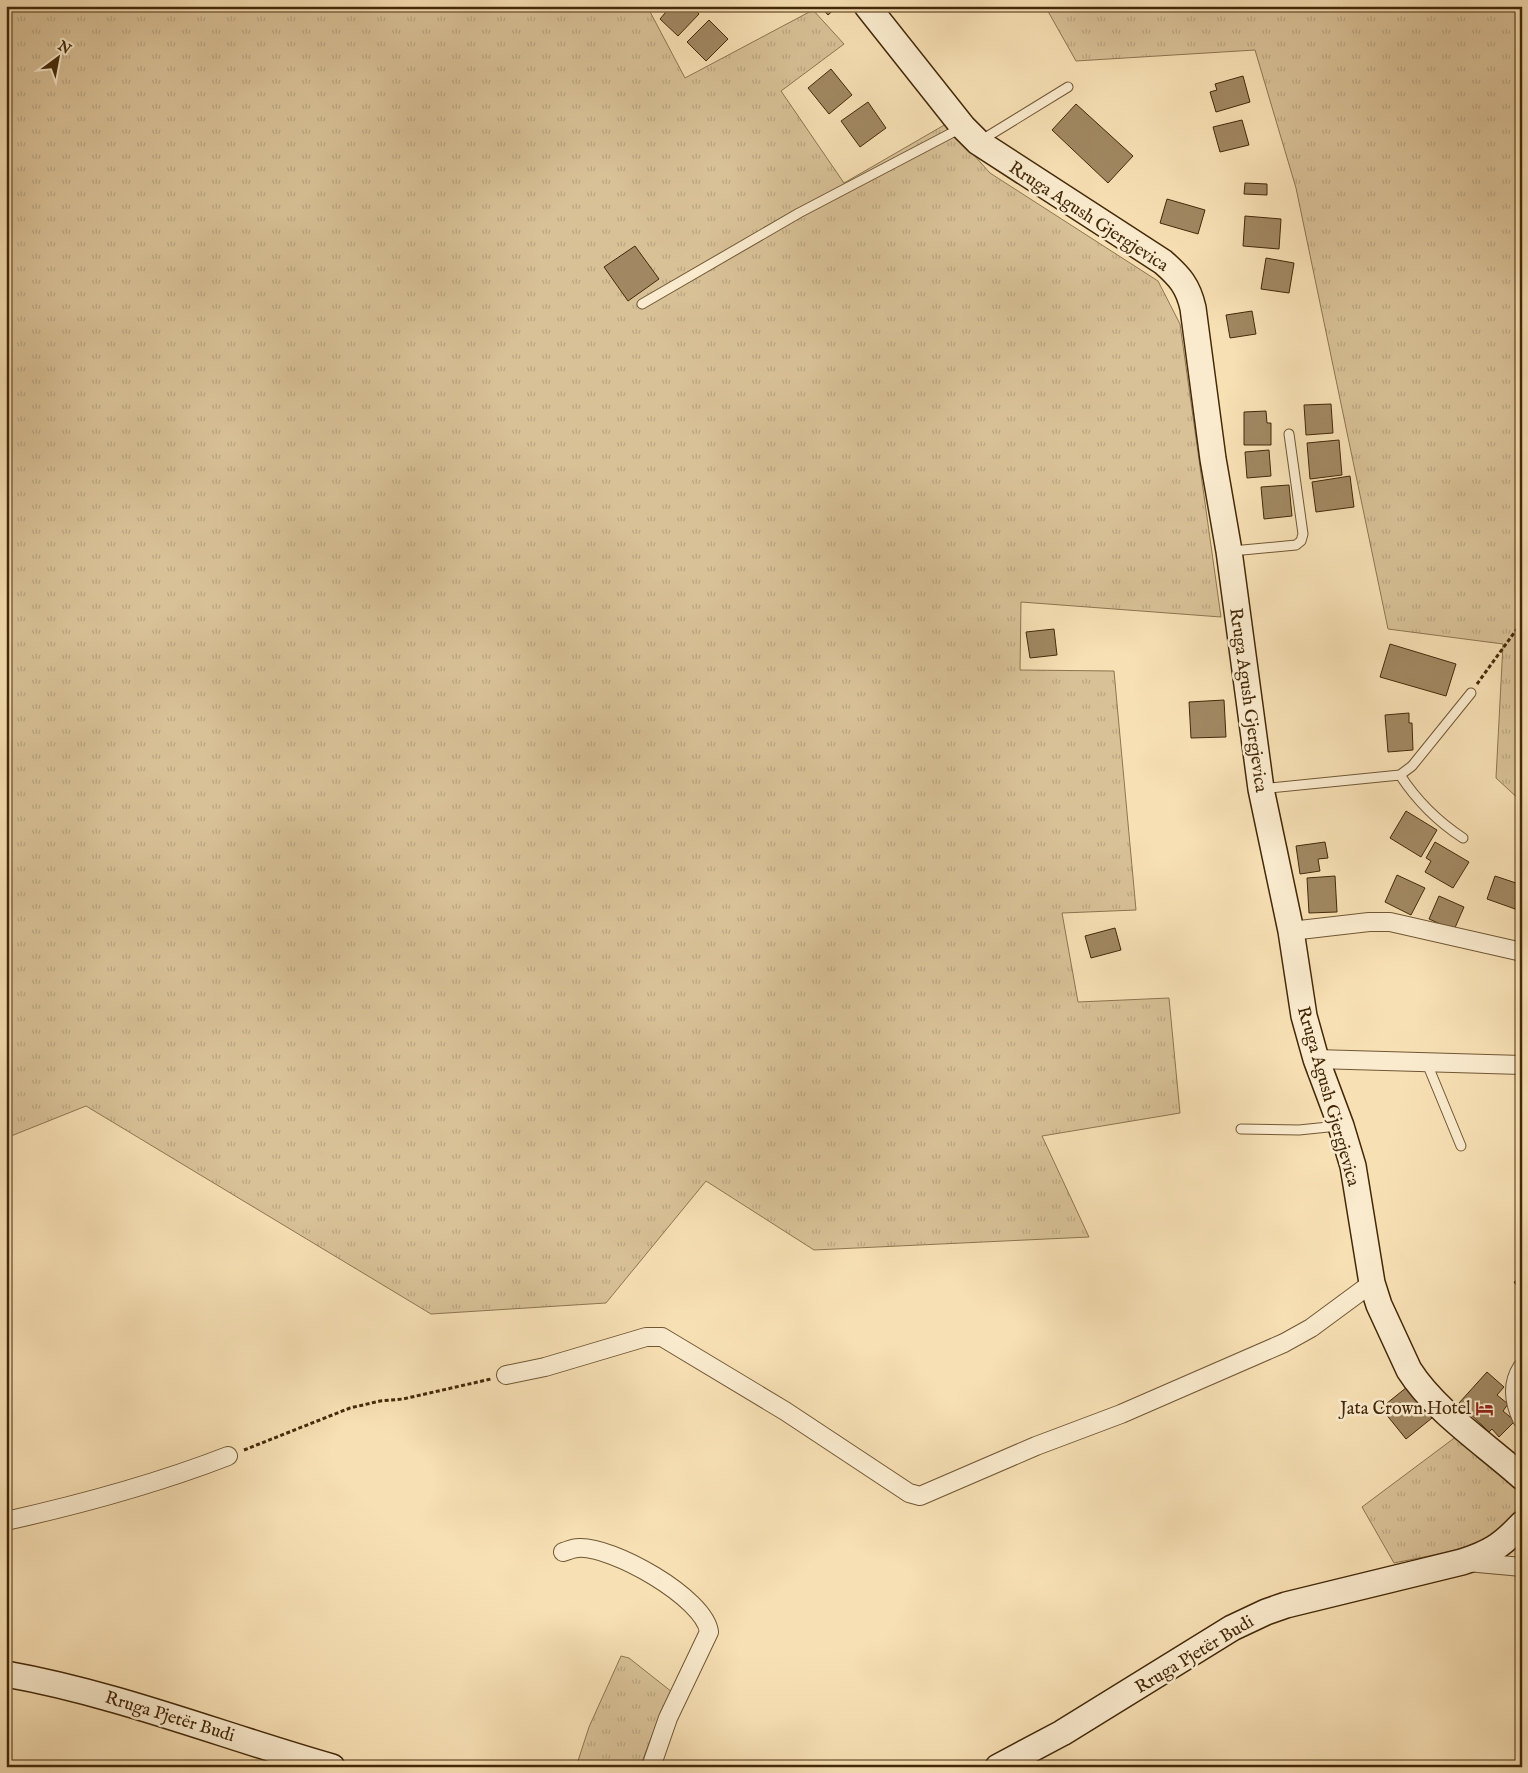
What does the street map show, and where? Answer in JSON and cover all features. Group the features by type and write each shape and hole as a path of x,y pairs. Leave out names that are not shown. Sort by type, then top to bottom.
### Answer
{"main road":[{"name":"Rruga Agush Gjergjevica","path":"867,6 971,134 1163,262 1182,281 1189,293 1193,308 1213,459 1229,551 1261,789 1290,931 1304,1016 1316,1059 1353,1166 1372,1283 1380,1305 1414,1378 1440,1407 1522,1477"},
{"name":"Rruga Pjetër Budi","path":"998,1767 1062,1733 1249,1619 1286,1605 1462,1562 1485,1554 1499,1545 1522,1524"},
{"name":"Rruga Pjetër Budi","path":"6,1674 70,1686 120,1700 332,1767"}],"street":[{"path":"1290,931 1369,922 1390,922 1522,952"},
{"path":"1316,1059 1522,1065"},
{"path":"506,1375 545,1367 646,1337 662,1337 785,1411 909,1493 920,1496 1036,1446 1121,1414 1284,1343 1311,1328 1372,1283"},
{"path":"1522,1368 1515,1383 1514,1396 1522,1419"},
{"path":"6,1521 108,1496 179,1475 228,1456"},
{"path":"563,1552 578,1548 595,1550 620,1558 671,1587 703,1616 708,1624 709,1632 668,1718 651,1767"},
{"name":"Rruga Pjetër Budi","path":"1462,1562 1522,1567"}],"lane":[{"path":"642,304 798,213 971,134 1068,87"},
{"path":"1229,551 1296,545 1301,541 1303,534 1289,434"},
{"path":"1261,789 1400,775 1407,772 1470,693"},
{"path":"1400,775 1412,793 1429,812 1463,838"},
{"path":"1426,1061 1461,1146"},
{"path":"1241,1129 1298,1130 1340,1126"}],"path":[{"path":"1470,693 1522,622"},
{"path":"228,1456 350,1408 403,1399 506,1375"}],"green space":[{"path":"6,6 647,6 685,78 813,10 844,44 781,91 844,183 946,124 990,173 1158,281 1180,324 1221,617 1021,602 1020,670 1114,671 1136,910 1062,913 1078,1002 1169,998 1180,1113 1042,1136 1089,1237 814,1250 706,1181 606,1303 431,1314 86,1106 6,1138"},
{"path":"1045,6 1522,6 1522,802 1496,778 1503,644 1388,629 1296,188 1255,50 1076,61"},
{"path":"1457,1436 1520,1491 1522,1502 1503,1525 1481,1541 1444,1552 1394,1563 1362,1507"},
{"path":"621,1656 629,1658 672,1692 672,1698 656,1725 640,1767 576,1767 589,1727"}],"building":[{"path":"671,6 691,6 699,14 678,36 660,19"},
{"path":"820,6 838,6 828,15"},
{"path":"709,20 728,39 706,61 687,42"},
{"path":"831,69 852,95 829,114 808,88"},
{"path":"1243,76 1250,102 1216,112 1210,92 1217,90 1215,84"},
{"path":"868,102 886,128 860,147 841,121"},
{"path":"1076,104 1133,156 1108,183 1052,130"},
{"path":"1242,120 1249,145 1220,152 1213,127"},
{"path":"1245,183 1267,184 1267,195 1244,194"},
{"path":"1167,199 1205,210 1198,234 1160,223"},
{"path":"1245,216 1281,219 1279,249 1243,246"},
{"path":"635,246 659,279 628,301 604,267"},
{"path":"1266,258 1294,263 1289,293 1261,289"},
{"path":"1252,311 1256,334 1230,338 1226,315"},
{"path":"1331,404 1333,433 1306,435 1304,405"},
{"path":"1266,411 1267,423 1271,423 1271,445 1244,445 1244,412"},
{"path":"1339,440 1342,475 1310,479 1307,443"},
{"path":"1269,450 1271,476 1247,478 1245,452"},
{"path":"1350,476 1354,507 1316,512 1312,482"},
{"path":"1289,485 1292,516 1264,519 1261,487"},
{"path":"1054,629 1057,655 1030,658 1026,632"},
{"path":"1390,644 1456,664 1446,696 1380,677"},
{"path":"1224,700 1226,737 1191,738 1189,702"},
{"path":"1409,713 1409,723 1412,723 1413,750 1388,752 1385,715"},
{"path":"1406,811 1437,830 1421,857 1390,838"},
{"path":"1325,842 1328,858 1318,859 1320,871 1300,874 1296,846"},
{"path":"1435,842 1469,862 1453,888 1425,872 1431,861 1426,858"},
{"path":"1397,875 1425,888 1411,915 1385,902"},
{"path":"1335,876 1337,912 1309,913 1307,878"},
{"path":"1495,876 1522,885 1522,899 1518,910 1487,899"},
{"path":"1439,896 1464,907 1454,930 1429,919"},
{"path":"1115,928 1121,950 1091,958 1085,936"},
{"path":"1522,1278 1522,1293 1514,1282"},
{"name":"Jata Crown Hotel","path":"1487,1372 1504,1387 1497,1395 1508,1404 1503,1411 1515,1421 1499,1437 1492,1429 1489,1432 1459,1403"},
{"path":"1407,1387 1432,1418 1406,1439 1381,1408"}],"place":[{"name":"Jata Crown Hotel","path":"1485,1408"}]}
